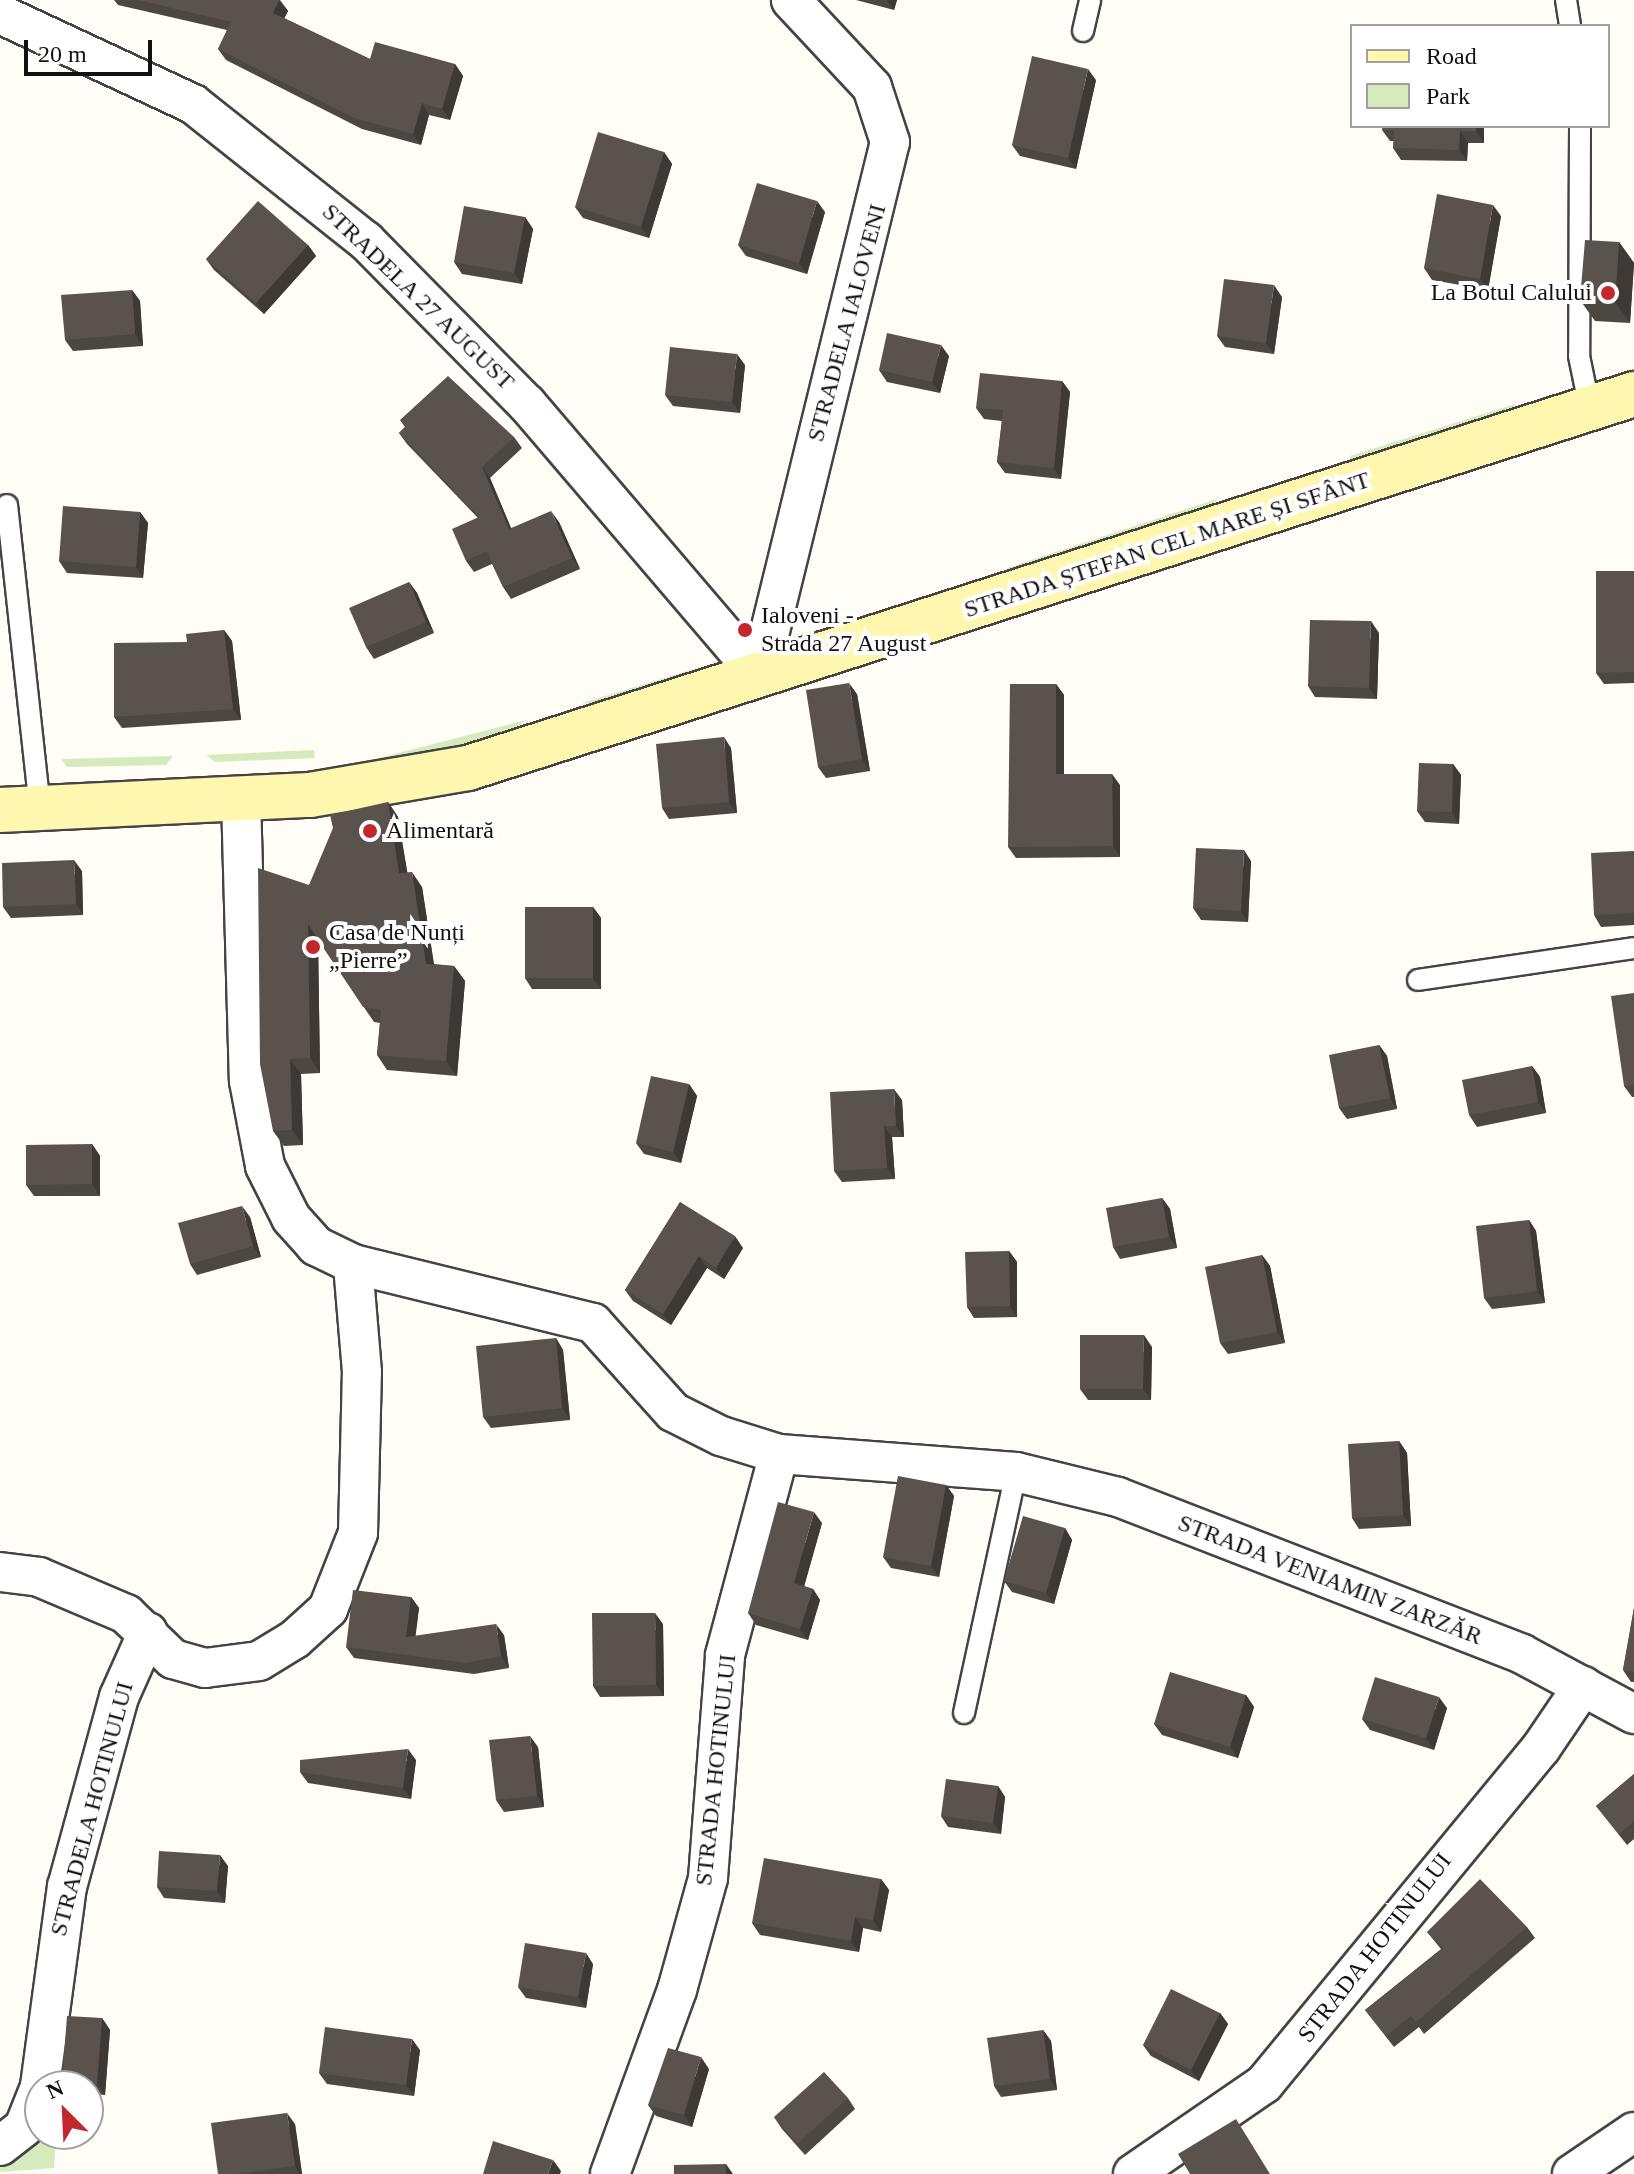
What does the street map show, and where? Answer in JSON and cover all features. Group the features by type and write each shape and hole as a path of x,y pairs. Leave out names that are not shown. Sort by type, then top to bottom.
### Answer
{"main road":[{"name":"STRADA ȘTEFAN CEL MARE ȘI SFÂNT","path":"20,808 377,788 468,768 1634,394"}],"street":[{"name":"STRADELA IALOVENI","path":"759,676 890,142 872,87 791,0"},
{"name":"STRADELA 27 AUGUST","path":"0,14 193,104 366,241 527,404 759,676"},
{"name":"STRADA VENIAMIN ZARZĂR","path":"241,798 249,1081 265,1166 291,1218 316,1246 353,1264 571,1312 615,1341 673,1412 779,1454 1016,1472 1118,1497 1522,1654 1634,1714"},
{"path":"0,1572 39,1577 85,1595 148,1632 173,1659 232,1669 295,1639 328,1609 358,1533 363,1474 353,1264"},
{"name":"STRADA HOTINULUI","path":"610,2174 677,1990 708,1878 725,1655 779,1454"},
{"name":"STRADELA HOTINULUI","path":"42,2070 67,1887 119,1697 148,1632"},
{"name":"STRADA HOTINULUI","path":"1133,2174 1264,2084 1541,1748 1583,1686"},
{"name":"STRADELA HOTINULUI","path":"0,2146 24,2127"},
{"path":"1572,2174 1634,2132"}],"lane":[{"path":"1083,31 1090,0"},
{"path":"1566,0 1570,24"},
{"path":"1580,128 1579,356 1590,409"},
{"name":"STRADA ȘTEFAN CEL MARE ȘI SFÂNT","path":"7,505 20,808"},
{"path":"1418,980 1634,948"},
{"path":"964,1713 1016,1472"}],"green space":[{"path":"1515,404 1518,414 1353,467 1350,456"},
{"path":"1217,499 1211,512 1010,575 1007,568"},
{"path":"707,665 600,704 582,703"},
{"path":"527,720 507,734 454,749 373,767 371,760"},
{"path":"314,750 315,758 215,762 206,755"},
{"path":"173,756 166,765 67,767 61,759"},
{"path":"24,2145 24,2150 55,2150 54,2168 0,2172 0,2162"}],"building":[{"path":"138,0 279,0 273,13 370,59 375,42 455,64 442,109 422,103 413,134 354,118 218,49 231,22"},
{"path":"1032,56 1088,69 1068,158 1012,145"},
{"path":"1476,128 1476,131 1460,131 1459,150 1393,148 1394,130 1382,130"},
{"path":"598,132 664,152 641,227 575,207"},
{"path":"757,183 817,201 799,263 738,245"},
{"path":"1437,194 1493,205 1480,279 1424,268"},
{"path":"258,201 308,245 256,303 206,259"},
{"path":"464,206 525,217 514,273 454,262"},
{"path":"1585,240 1619,242 1615,302 1580,300"},
{"path":"1224,279 1274,285 1266,343 1217,336"},
{"path":"132,290 135,334 65,340 61,295"},
{"path":"887,333 941,345 932,382 879,370"},
{"path":"670,347 737,354 732,402 665,395"},
{"path":"980,373 1062,381 1054,468 997,462 1003,410 976,408"},
{"path":"448,376 514,437 482,467 509,529 551,511 572,558 503,587 487,551 466,561 452,529 479,517 399,433 406,426 400,420"},
{"path":"63,506 140,512 136,567 59,561"},
{"path":"1596,571 1634,571 1634,672 1596,673"},
{"path":"409,582 426,622 366,647 349,608"},
{"path":"1310,620 1371,621 1369,688 1308,686"},
{"path":"224,630 233,709 114,717 114,643 187,642 186,634"},
{"path":"849,683 862,759 818,767 806,690"},
{"path":"1010,684 1056,684 1056,774 1112,774 1113,846 1008,847"},
{"path":"724,737 729,802 662,808 656,744"},
{"path":"1419,763 1453,764 1452,812 1417,811"},
{"path":"388,802 399,873 412,872 426,964 454,966 446,1061 377,1055 381,1010 363,1007 308,924 310,1058 290,1059 292,1130 273,1131 260,1064 258,868 309,885 333,828 330,815"},
{"path":"1196,848 1244,850 1241,911 1193,908"},
{"path":"1634,851 1634,913 1594,915 1591,853"},
{"path":"74,860 76,904 3,907 2,863"},
{"path":"525,907 593,907 593,978 525,978"},
{"path":"1634,993 1634,1085 1624,1086 1611,996"},
{"path":"1379,1045 1390,1098 1339,1108 1329,1055"},
{"path":"1532,1066 1538,1102 1469,1115 1462,1080"},
{"path":"651,1076 689,1084 673,1152 636,1143"},
{"path":"894,1089 896,1126 884,1126 887,1168 834,1171 830,1092"},
{"path":"92,1144 92,1184 26,1185 26,1145"},
{"path":"1162,1198 1169,1237 1113,1247 1106,1208"},
{"path":"680,1202 735,1236 716,1268 699,1256 663,1314 625,1290"},
{"path":"242,1206 253,1246 190,1264 178,1223"},
{"path":"1529,1220 1537,1291 1484,1298 1476,1226"},
{"path":"1009,1251 1010,1306 967,1307 965,1252"},
{"path":"1262,1255 1277,1332 1220,1343 1205,1267"},
{"path":"1080,1335 1144,1335 1143,1389 1080,1389"},
{"path":"556,1338 562,1408 483,1417 476,1346"},
{"path":"1399,1441 1403,1515 1352,1518 1348,1444"},
{"path":"898,1476 946,1485 931,1566 883,1557"},
{"path":"778,1502 814,1512 794,1583 813,1589 800,1629 748,1613"},
{"path":"1023,1516 1065,1528 1046,1593 1004,1581"},
{"path":"353,1590 411,1597 406,1637 496,1624 501,1656 466,1663 346,1647"},
{"path":"1634,1608 1634,1672 1623,1670"},
{"path":"592,1613 655,1613 656,1685 593,1686"},
{"path":"1170,1672 1246,1695 1230,1747 1154,1724"},
{"path":"1375,1677 1439,1697 1426,1738 1362,1719"},
{"path":"530,1736 537,1796 496,1800 489,1740"},
{"path":"408,1749 403,1788 300,1772 300,1760"},
{"path":"1634,1774 1634,1821 1619,1834 1596,1806"},
{"path":"946,1779 998,1786 993,1823 941,1816"},
{"path":"159,1851 220,1855 217,1891 157,1887"},
{"path":"764,1858 881,1879 873,1920 855,1917 851,1941 752,1923"},
{"path":"1480,1879 1527,1927 1416,2022 1411,2016 1386,2036 1365,2010 1443,1948 1427,1932"},
{"path":"525,1943 586,1953 578,1997 518,1987"},
{"path":"1171,1989 1220,2013 1191,2070 1143,2045"},
{"path":"67,2016 102,2018 98,2070 63,2070"},
{"path":"325,2027 412,2039 406,2085 319,2073"},
{"path":"1043,2030 1050,2079 994,2086 987,2038"},
{"path":"668,2048 701,2057 684,2115 648,2105"},
{"path":"824,2072 848,2098 797,2144 774,2117"},
{"path":"287,2113 295,2166 218,2174 211,2123"},
{"path":"1236,2119 1270,2174 1190,2174 1178,2154"},
{"path":"493,2141 553,2160 548,2174 483,2174"},
{"path":"726,2164 726,2174 674,2174 674,2165"}],"place":[{"name":"La Botul Calului","path":"1608,293"},
{"name":"Ialoveni - Strada 27 August","path":"745,630"},
{"name":"Alimentară","path":"370,831"},
{"name":"Casa de Nunți „Pierre”","path":"313,947"}]}
